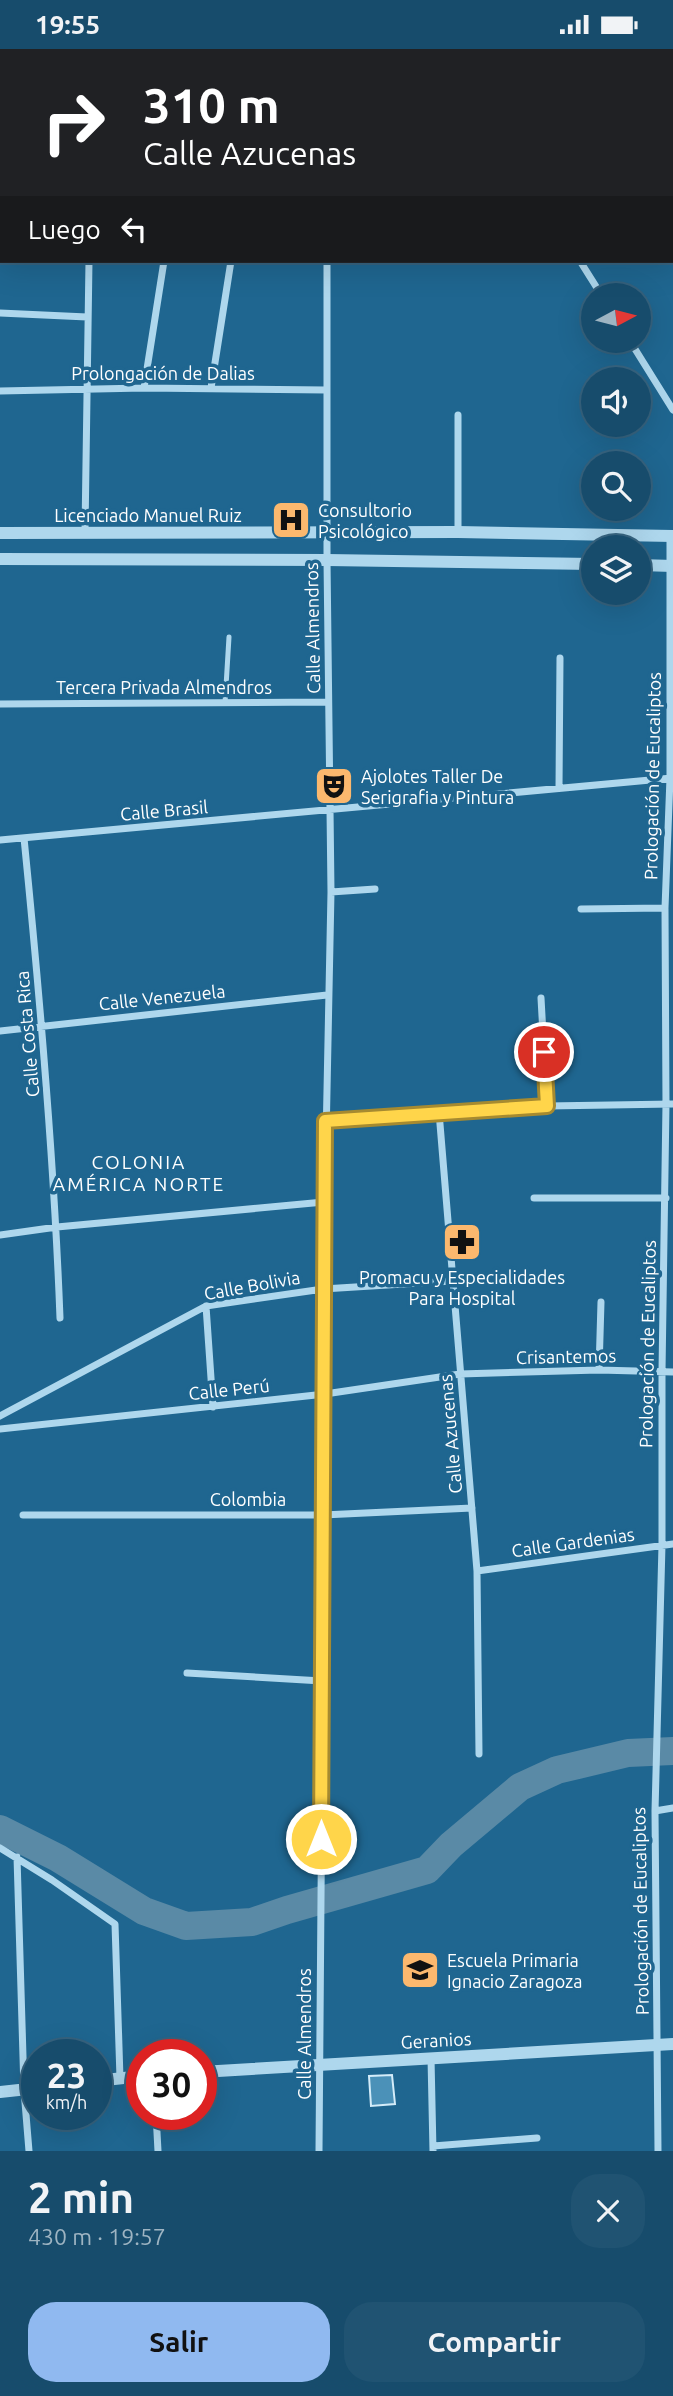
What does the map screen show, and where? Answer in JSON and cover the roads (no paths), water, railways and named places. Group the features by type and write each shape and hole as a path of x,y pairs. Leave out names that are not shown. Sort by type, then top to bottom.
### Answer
{"street":[{"path":"85,531 89,263"},
{"path":"144,388 164,263"},
{"path":"211,388 231,263"},
{"name":"Calle Almendros","path":"319,2151 325,1394 323,1289 331,892 327,263"},
{"path":"581,263 594,283"},
{"path":"0,313 87,317"},
{"path":"637,353 673,410"},
{"name":"Prolongación de Dalias","path":"0,391 86,388 326,390"},
{"path":"457,415 458,532"},
{"name":"Licenciado Manuel Ruiz","path":"0,533 458,532 671,536"},
{"name":"Prologación de Eucaliptos","path":"659,2151 655,1811 662,1545 662,1371 670,1104 665,908 672,778 671,536"},
{"path":"0,559 581,564"},
{"path":"651,565 672,566"},
{"path":"559,788 560,658"},
{"name":"Tercera Privada Almendros","path":"0,705 328,702"},
{"name":"Calle Brasil","path":"0,840 672,778"},
{"name":"Calle Costa Rica","path":"24,838 43,1026 57,1227 60,1318"},
{"path":"331,892 375,889"},
{"path":"581,909 665,908"},
{"name":"Calle Venezuela","path":"0,1031 327,995"},
{"path":"541,998 547,1106"},
{"path":"325,1121 547,1106 670,1104"},
{"name":"Calle Azucenas","path":"439,1112 477,1571 478,1754"},
{"path":"534,1198 666,1198"},
{"path":"0,1235 57,1227 324,1202"},
{"name":"Calle Bolivia","path":"0,1416 206,1306 323,1289 452,1281"},
{"path":"600,1370 601,1302"},
{"path":"206,1306 213,1407"},
{"name":"Crisantemos","path":"460,1374 600,1370 673,1372"},
{"name":"Calle Perú","path":"0,1429 325,1394 460,1374"},
{"name":"Colombia","path":"23,1515 323,1515 472,1508"},
{"name":"Calle Gardenias","path":"477,1571 673,1543"},
{"path":"187,1673 322,1681"},
{"path":"655,1811 673,1808"},
{"path":"0,1849 17,1857 115,1924 120,2078"},
{"path":"17,1857 27,2039"},
{"name":"Geranios","path":"217,2071 673,2044"},
{"path":"432,2057 433,2148 537,2138"},
{"path":"112,2079 126,2077"},
{"path":"0,2092 21,2090"},
{"path":"29,2130 29,2151"},
{"path":"157,2130 158,2151"}],"lane":[{"path":"225,703 229,637"}],"waterway":[{"path":"0,1829 58,1858 144,1911 186,1926 252,1922 427,1870 451,1845 520,1787 557,1770 628,1753 673,1751"}],"place":[{"name":"Consultorio Psicológico","path":"291,520"},
{"name":"Ajolotes Taller De Serigrafia y Pintura","path":"334,786"},
{"name":"Promacu y Especialidades Para Hospital","path":"462,1242"},
{"name":"Escuela Primaria Ignacio Zaragoza","path":"420,1970"}],"district":[{"name":"COLONIA AMÉRICA NORTE","path":"139,1173"}]}
